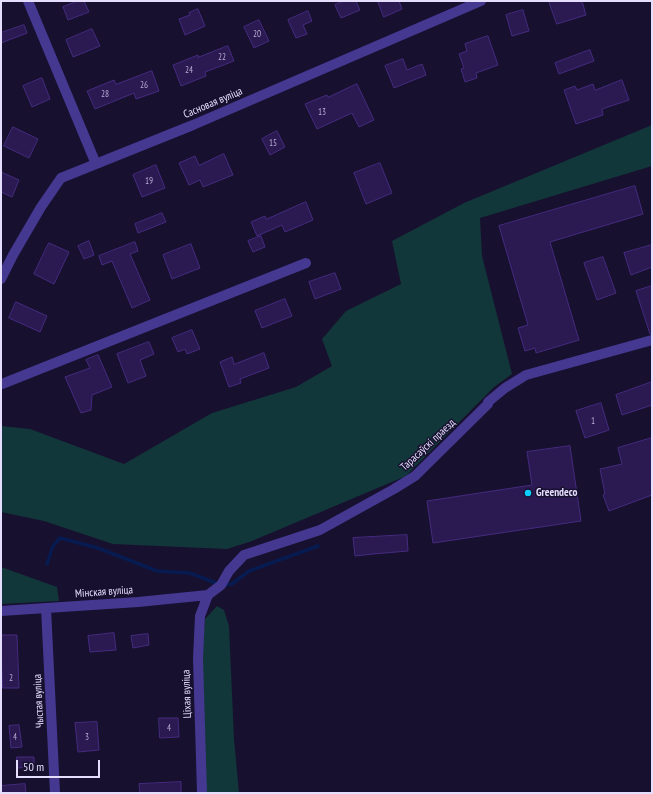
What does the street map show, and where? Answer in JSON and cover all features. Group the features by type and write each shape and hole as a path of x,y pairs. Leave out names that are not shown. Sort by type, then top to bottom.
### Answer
{"street":[{"path":"28,1 96,164"},
{"name":"Сасновая вуліца","path":"1,279 41,207 61,178 193,125 482,1"},
{"path":"1,384 306,263"},
{"name":"Тарасаўскі праезд","path":"208,595 221,585 229,571 244,555 320,530 415,476 488,404 488,402 505,388 526,375 652,340"},
{"name":"Мінская вуліца","path":"1,611 138,602 208,595"},
{"name":"Ціхая вуліца","path":"202,793 198,659 200,616 208,595"},
{"name":"Чыстая вуліца","path":"46,608 55,793"}],"green space":[{"path":"652,125 652,166 480,218 482,256 512,374 494,387 406,476 252,541 227,549 113,544 44,521 1,512 1,426 30,429 124,464 212,413 296,387 332,366 322,339 346,311 401,284 392,241 464,203"},
{"path":"1,567 57,587 59,601 1,604"},
{"path":"217,606 224,610 229,626 234,739 239,793 206,793 202,655 205,619"}],"building":[{"path":"78,1 84,1 89,12 68,20 63,7"},
{"path":"344,1 356,1 360,10 341,18 335,5"},
{"path":"378,1 399,1 402,9 384,17"},
{"path":"549,1 582,1 586,15 557,24"},
{"path":"198,9 205,26 185,35 179,19 190,15 189,13"},
{"path":"523,10 529,31 512,36 506,15"},
{"path":"308,11 312,21 303,25 307,34 296,38 288,20"},
{"path":"259,20 269,41 254,48 244,27"},
{"path":"24,25 27,33 1,43 1,33"},
{"path":"92,29 100,46 73,57 66,40"},
{"path":"488,36 498,65 476,73 477,78 465,82 461,69 464,68 459,54 467,51 465,44"},
{"path":"228,46 234,61 205,72 206,76 181,86 173,65 198,55 198,57"},
{"path":"590,50 594,61 559,74 555,63"},
{"path":"403,59 407,70 422,64 426,75 394,88 385,66"},
{"path":"152,71 159,91 136,99 134,93 95,109 87,91 114,80 116,84"},
{"path":"42,78 50,99 32,107 23,86"},
{"path":"622,80 629,100 602,109 603,115 576,124 564,90 575,86 577,90 593,84 595,90"},
{"path":"357,84 374,120 359,127 352,113 317,129 305,104 327,95 328,97"},
{"path":"13,127 38,139 29,158 4,146"},
{"path":"277,131 285,147 270,155 262,139"},
{"path":"224,154 233,175 203,187 200,180 189,185 179,163 195,156 199,165"},
{"path":"380,163 392,193 366,204 354,173"},
{"path":"156,165 165,188 142,197 133,175"},
{"path":"1,172 19,180 12,197 1,192"},
{"path":"635,186 643,214 550,242 579,340 536,353 535,348 525,351 518,328 528,325 499,226"},
{"path":"306,202 313,220 285,232 282,225 257,236 251,222 265,216 266,219"},
{"path":"162,213 166,222 138,233 135,224"},
{"path":"261,236 265,247 253,252 248,241"},
{"path":"89,241 94,255 84,259 78,246"},
{"path":"135,242 138,251 130,254 150,300 132,308 112,261 102,265 99,256"},
{"path":"49,243 69,252 54,284 34,274"},
{"path":"191,244 200,268 172,279 163,255"},
{"path":"652,245 652,267 631,275 624,253"},
{"path":"603,257 616,293 597,300 584,263"},
{"path":"335,273 341,289 315,299 309,282"},
{"path":"652,286 652,334 650,334 636,291"},
{"path":"285,299 292,316 262,328 255,311"},
{"path":"16,302 47,316 40,332 9,318"},
{"path":"192,330 200,349 187,354 185,349 178,352 172,338"},
{"path":"149,342 154,354 140,360 146,376 128,383 117,354"},
{"path":"264,353 269,368 240,379 241,383 229,387 220,362 232,357 234,364"},
{"path":"98,355 112,387 92,395 91,410 81,413 65,377 90,368 86,360"},
{"path":"652,382 652,405 622,415 616,395"},
{"path":"601,403 609,430 585,438 576,411"},
{"path":"652,438 652,495 609,511 603,495 605,494 600,469 622,464 618,448"},
{"name":"Greendeco","path":"570,446 581,521 433,543 427,501 532,485 527,452"},
{"path":"407,535 408,551 355,556 353,538"},
{"path":"114,633 116,650 90,652 88,636"},
{"path":"148,634 149,645 133,648 131,636"},
{"path":"1,635 17,635 19,688 3,688"},
{"path":"159,718 178,718 179,737 160,738"},
{"path":"97,722 99,750 78,752 75,723"},
{"path":"19,725 22,747 11,748 9,726"},
{"path":"17,757 34,757 34,767 17,768"},
{"path":"181,782 181,793 140,793 139,784"},
{"path":"25,784 26,793 1,793 1,786"}],"waterway":[{"path":"47,564 53,546 60,538 98,548 157,571 190,573 221,585 232,584 249,571 318,546"}],"place":[{"name":"Greendeco","path":"528,493"}]}
